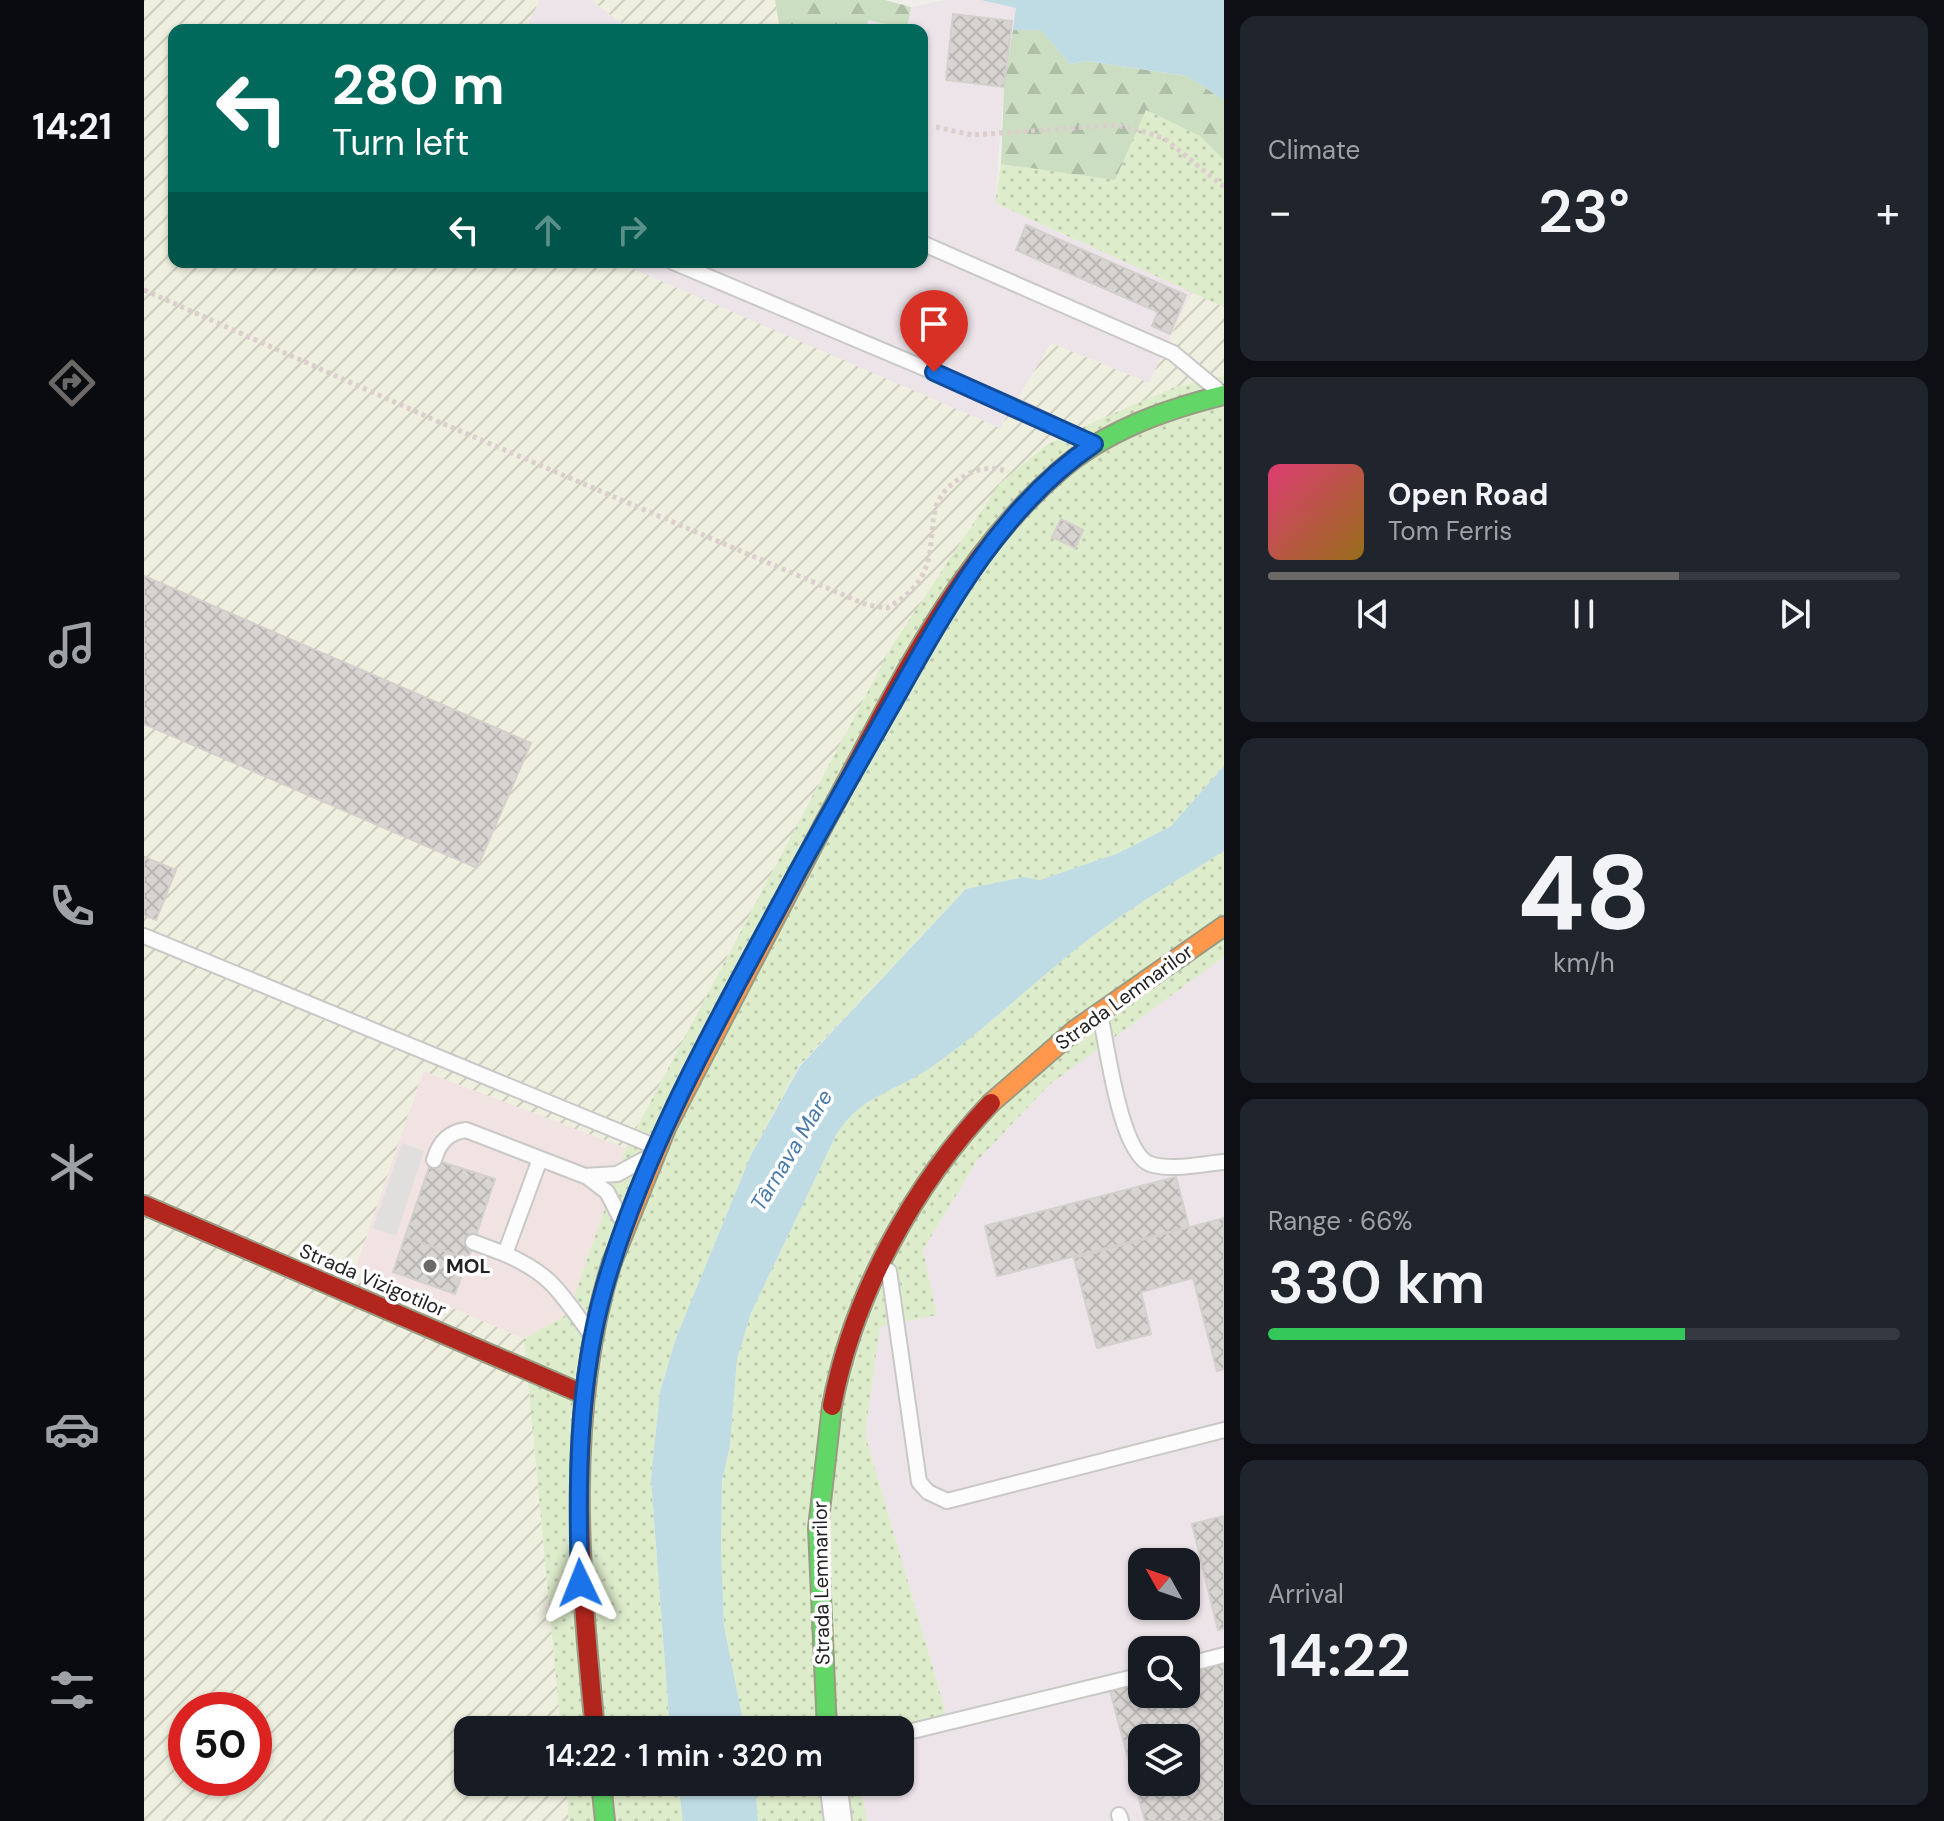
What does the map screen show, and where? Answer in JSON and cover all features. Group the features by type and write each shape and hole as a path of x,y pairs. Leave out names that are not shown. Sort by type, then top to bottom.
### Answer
{"main road":[{"path":"594,1716 580,1583 580,1437 593,1337 624,1229 655,1150 748,965 921,653 985,553 1042,486 1094,444 1158,413 1224,395"},
{"name":"Strada Lemnarilor","path":"826,1716 816,1553 819,1484 839,1370 855,1318 886,1251 961,1137 1026,1070 1099,1009 1224,926"},
{"name":"Strada Vizigotilor","path":"144,1205 585,1395"},
{"path":"602,1796 605,1821"}],"street":[{"path":"835,1796 838,1821"}],"lane":[{"path":"928,246 1173,353 1224,395"},
{"path":"687,268 1021,409 1094,444"},
{"path":"144,936 655,1150"},
{"path":"1099,1009 1126,1132 1135,1153 1146,1163 1163,1167 1224,1162"},
{"path":"434,1160 442,1141 458,1131 466,1130 585,1176 607,1192 624,1229"},
{"path":"585,1176 617,1174 655,1150"},
{"path":"505,1254 540,1159"},
{"path":"473,1242 538,1269 556,1287 593,1337"},
{"path":"886,1251 919,1482 928,1492 947,1501 1224,1430"},
{"path":"1200,1661 1224,1655"},
{"path":"914,1731 1128,1678"}],"path":[{"path":"936,127 972,135 1115,125 1165,139 1224,187"},
{"path":"144,290 439,422 867,605 887,608 913,589 930,554 930,524 937,500 963,476 979,468 1001,469 1042,486"}],"shaded area":[{"path":"540,0 591,0 623,24 527,24"},
{"path":"945,0 981,0 1017,8 1004,87 995,203 1192,292 1149,383 1000,429 631,268 928,268 928,24 908,24 911,7"},
{"path":"1224,957 1224,1821 867,1821 863,1796 914,1796 914,1731 949,1722 865,1434 880,1327 937,1315 923,1250 977,1161 1049,1085"},
{"path":"424,1070 626,1148 568,1315 524,1339 355,1267"},
{"path":"402,1143 424,1151 396,1236 373,1228"}],"green space":[{"path":"144,0 540,0 527,24 168,24 168,268 631,268 1000,428 1051,343 1149,383 1192,292 1224,307 1224,376 1175,387 1048,444 892,646 626,1148 423,1071 356,1267 524,1339 560,1716 454,1716 454,1796 567,1796 569,1821 144,1821"},
{"path":"591,0 775,0 779,24 623,24"},
{"path":"775,0 885,0 911,7 908,24 868,20 867,24 779,24"},
{"path":"1013,30 1041,30 1070,64 1087,61 1187,76 1224,100 1224,160 1200,136 1146,110 1115,180 1001,164 1004,87"},
{"path":"1146,110 1200,136 1224,160 1224,307 995,203 1001,164 1115,179"},
{"path":"1224,376 1224,766 1171,826 1119,853 1040,880 1024,877 966,889 799,1066 751,1155 676,1338 660,1392 651,1479 669,1716 560,1716 524,1339 568,1314 626,1148 892,646 1000,483 1048,444 1175,387"},
{"path":"1224,851 1224,957 1049,1085 977,1161 923,1250 937,1315 880,1327 865,1434 949,1723 914,1728 914,1716 742,1716 724,1626 721,1550 722,1481 730,1445 737,1359 751,1313 836,1135 857,1110 919,1075 955,1050 1100,931"},
{"path":"567,1796 680,1796 683,1821 569,1821"},
{"path":"756,1796 863,1796 867,1821 758,1821"}],"water":[{"path":"981,0 1224,0 1224,100 1187,76 1087,61 1070,64 1041,30 1013,30 1016,8"},
{"name":"Târnava Mare","path":"1224,766 1224,851 1100,931 955,1050 919,1075 857,1110 836,1135 751,1313 737,1359 730,1445 722,1481 721,1550 724,1626 742,1716 669,1716 651,1479 660,1392 676,1338 751,1155 800,1066 966,889 1024,877 1040,880 1119,853 1171,826"},
{"path":"680,1796 756,1796 758,1821 683,1821"}],"building":[{"path":"953,14 1012,21 1004,87 946,80"},
{"path":"1026,225 1186,295 1170,334 1152,326 1158,312 1016,250"},
{"path":"1061,519 1083,530 1075,548 1052,537"},
{"path":"144,576 531,743 477,868 144,724"},
{"path":"144,857 176,870 156,920 144,915"},
{"path":"432,1159 495,1179 468,1259 405,1237"},
{"path":"1176,1177 1189,1227 997,1276 985,1226"},
{"path":"1224,1218 1224,1369 1217,1371 1193,1278 1141,1292 1151,1334 1097,1348 1074,1258"},
{"name":"MOL","path":"405,1237 468,1259 455,1294 393,1272"},
{"path":"1224,1516 1224,1628 1218,1630 1200,1548 1192,1524"},
{"path":"1224,1660 1224,1821 1145,1821 1138,1796 1200,1796 1200,1724 1128,1724 1128,1758 1110,1691 1128,1686 1128,1708 1200,1708 1200,1666"}],"traffic: fast":[{"path":"1057,473 1094,445 1136,424 1224,395"},
{"path":"826,1716 818,1528 832,1406"},
{"path":"602,1796 605,1821"}],"traffic: slow":[{"path":"612,1262 667,1126 823,826"},
{"path":"991,1103 1075,1030 1224,926"}],"traffic: jam":[{"path":"823,826 899,685 954,593 1019,510 1057,473"},
{"path":"832,1406 855,1323 890,1243 937,1169 991,1103"},
{"path":"144,1205 585,1395"},
{"path":"594,1716 581,1553 582,1436 587,1377 597,1319 612,1262"}],"place":[{"name":"MOL","path":"430,1266"}],"route":[{"path":"580,1583 580,1437 593,1337 604,1288 657,1147 733,993 822,827 963,585 1023,506 1065,465 1094,444 934,372"}]}
